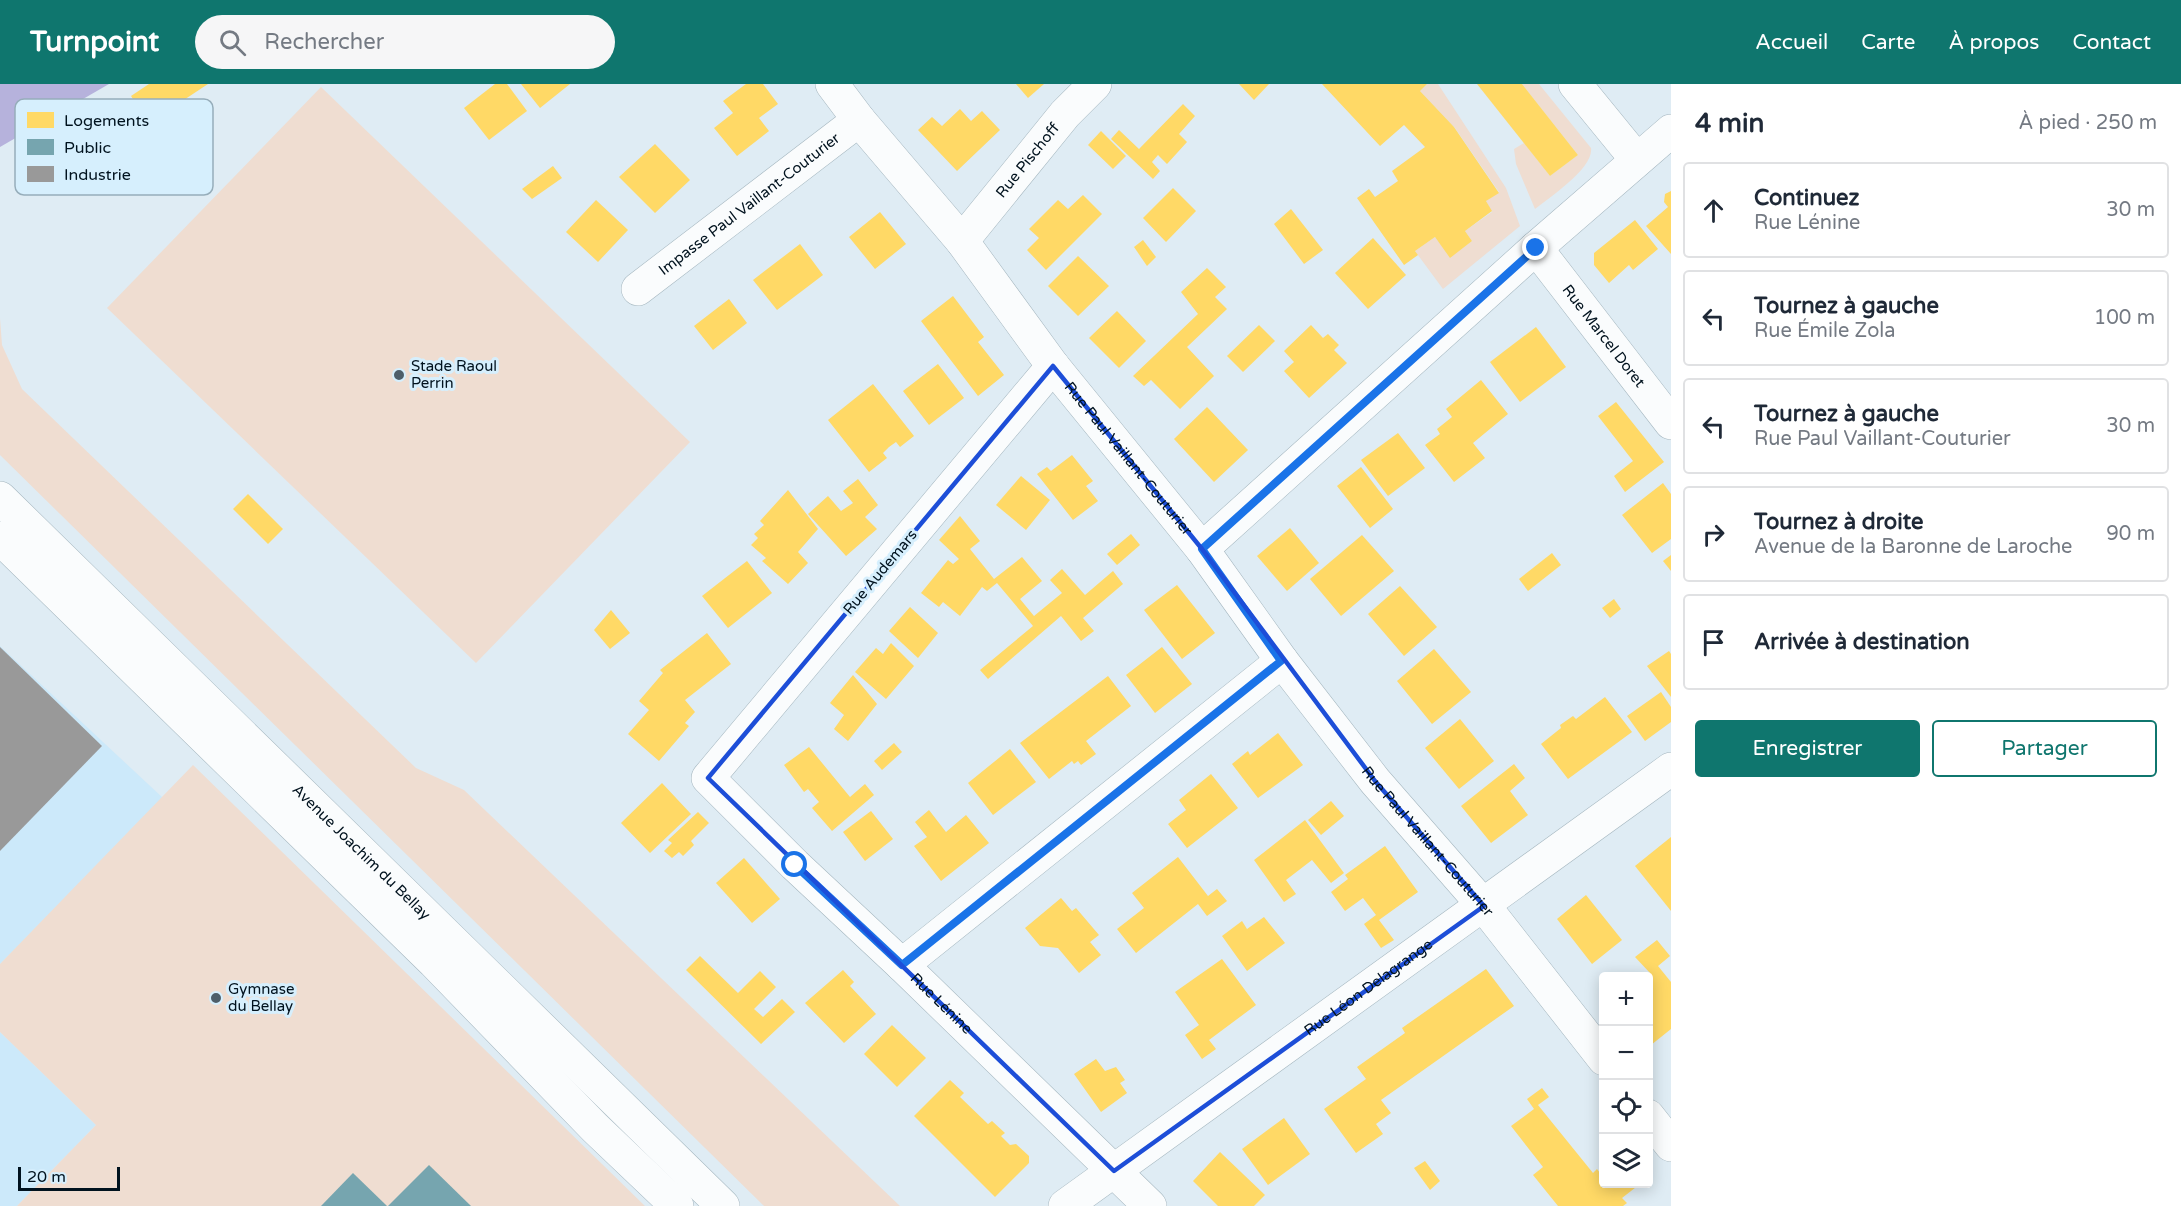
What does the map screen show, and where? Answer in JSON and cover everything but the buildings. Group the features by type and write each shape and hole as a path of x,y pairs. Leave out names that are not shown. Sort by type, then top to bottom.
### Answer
{"street":[{"name":"Rue Paul Vaillant-Couturier","path":"832,84 859,120 962,241 1053,366 1202,549 1281,661 1375,781 1484,906 1599,1053"},
{"name":"Rue Pischoff","path":"962,241 1065,114 1095,84"},
{"path":"1575,84 1637,160"},
{"name":"Impasse Paul Vaillant-Couturier","path":"638,289 859,120"},
{"path":"1202,549 1536,248 1671,131"},
{"name":"Rue Marcel Doret","path":"1536,248 1671,423"},
{"name":"Rue Audemars","path":"708,778 1053,366"},
{"name":"Avenue Joachim du Bellay","path":"0,498 723,1206"},
{"name":"Avenue Joachim du Bellay","path":"0,538 434,962 595,1128 677,1206"},
{"path":"902,965 1281,661"},
{"name":"Rue Léon Delagrange","path":"1065,1206 1671,770"},
{"name":"Rue Lénine","path":"708,778 795,865 902,965 1150,1206"},
{"path":"1653,1122 1671,1145"}],"highlighted area":[{"path":"1053,366 1202,549 1375,781 1484,906 1114,1171 708,778"}],"shaded area":[{"path":"0,84 109,84 83,99 15,99 15,138 0,147"},
{"path":"1427,84 1438,84 1506,188 1520,226 1443,289 1415,251 1435,237 1450,257 1472,241 1465,231 1492,212 1486,201 1499,192 1455,128 1420,91"},
{"path":"1522,84 1539,84 1591,148 1590,156 1579,173 1535,209 1516,164 1514,149 1524,143 1550,176 1578,155"},
{"name":"Stade Raoul Perrin","path":"321,87 690,442 476,663 107,308"},
{"path":"0,318 2,345 22,389 416,768 464,790 900,1206 764,1206 0,455"},
{"path":"0,646 163,798 0,964"},
{"name":"Gymnase du Bellay","path":"193,765 645,1206 17,1206 96,1125 0,1032 0,964"},
{"path":"0,1032 96,1125 17,1206 0,1206"}],"place":[{"name":"Stade Raoul Perrin","path":"399,375"},
{"name":"Gymnase du Bellay","path":"216,998"}],"route":[{"path":"795,865 902,965 1281,661 1202,549 1536,248"}]}
